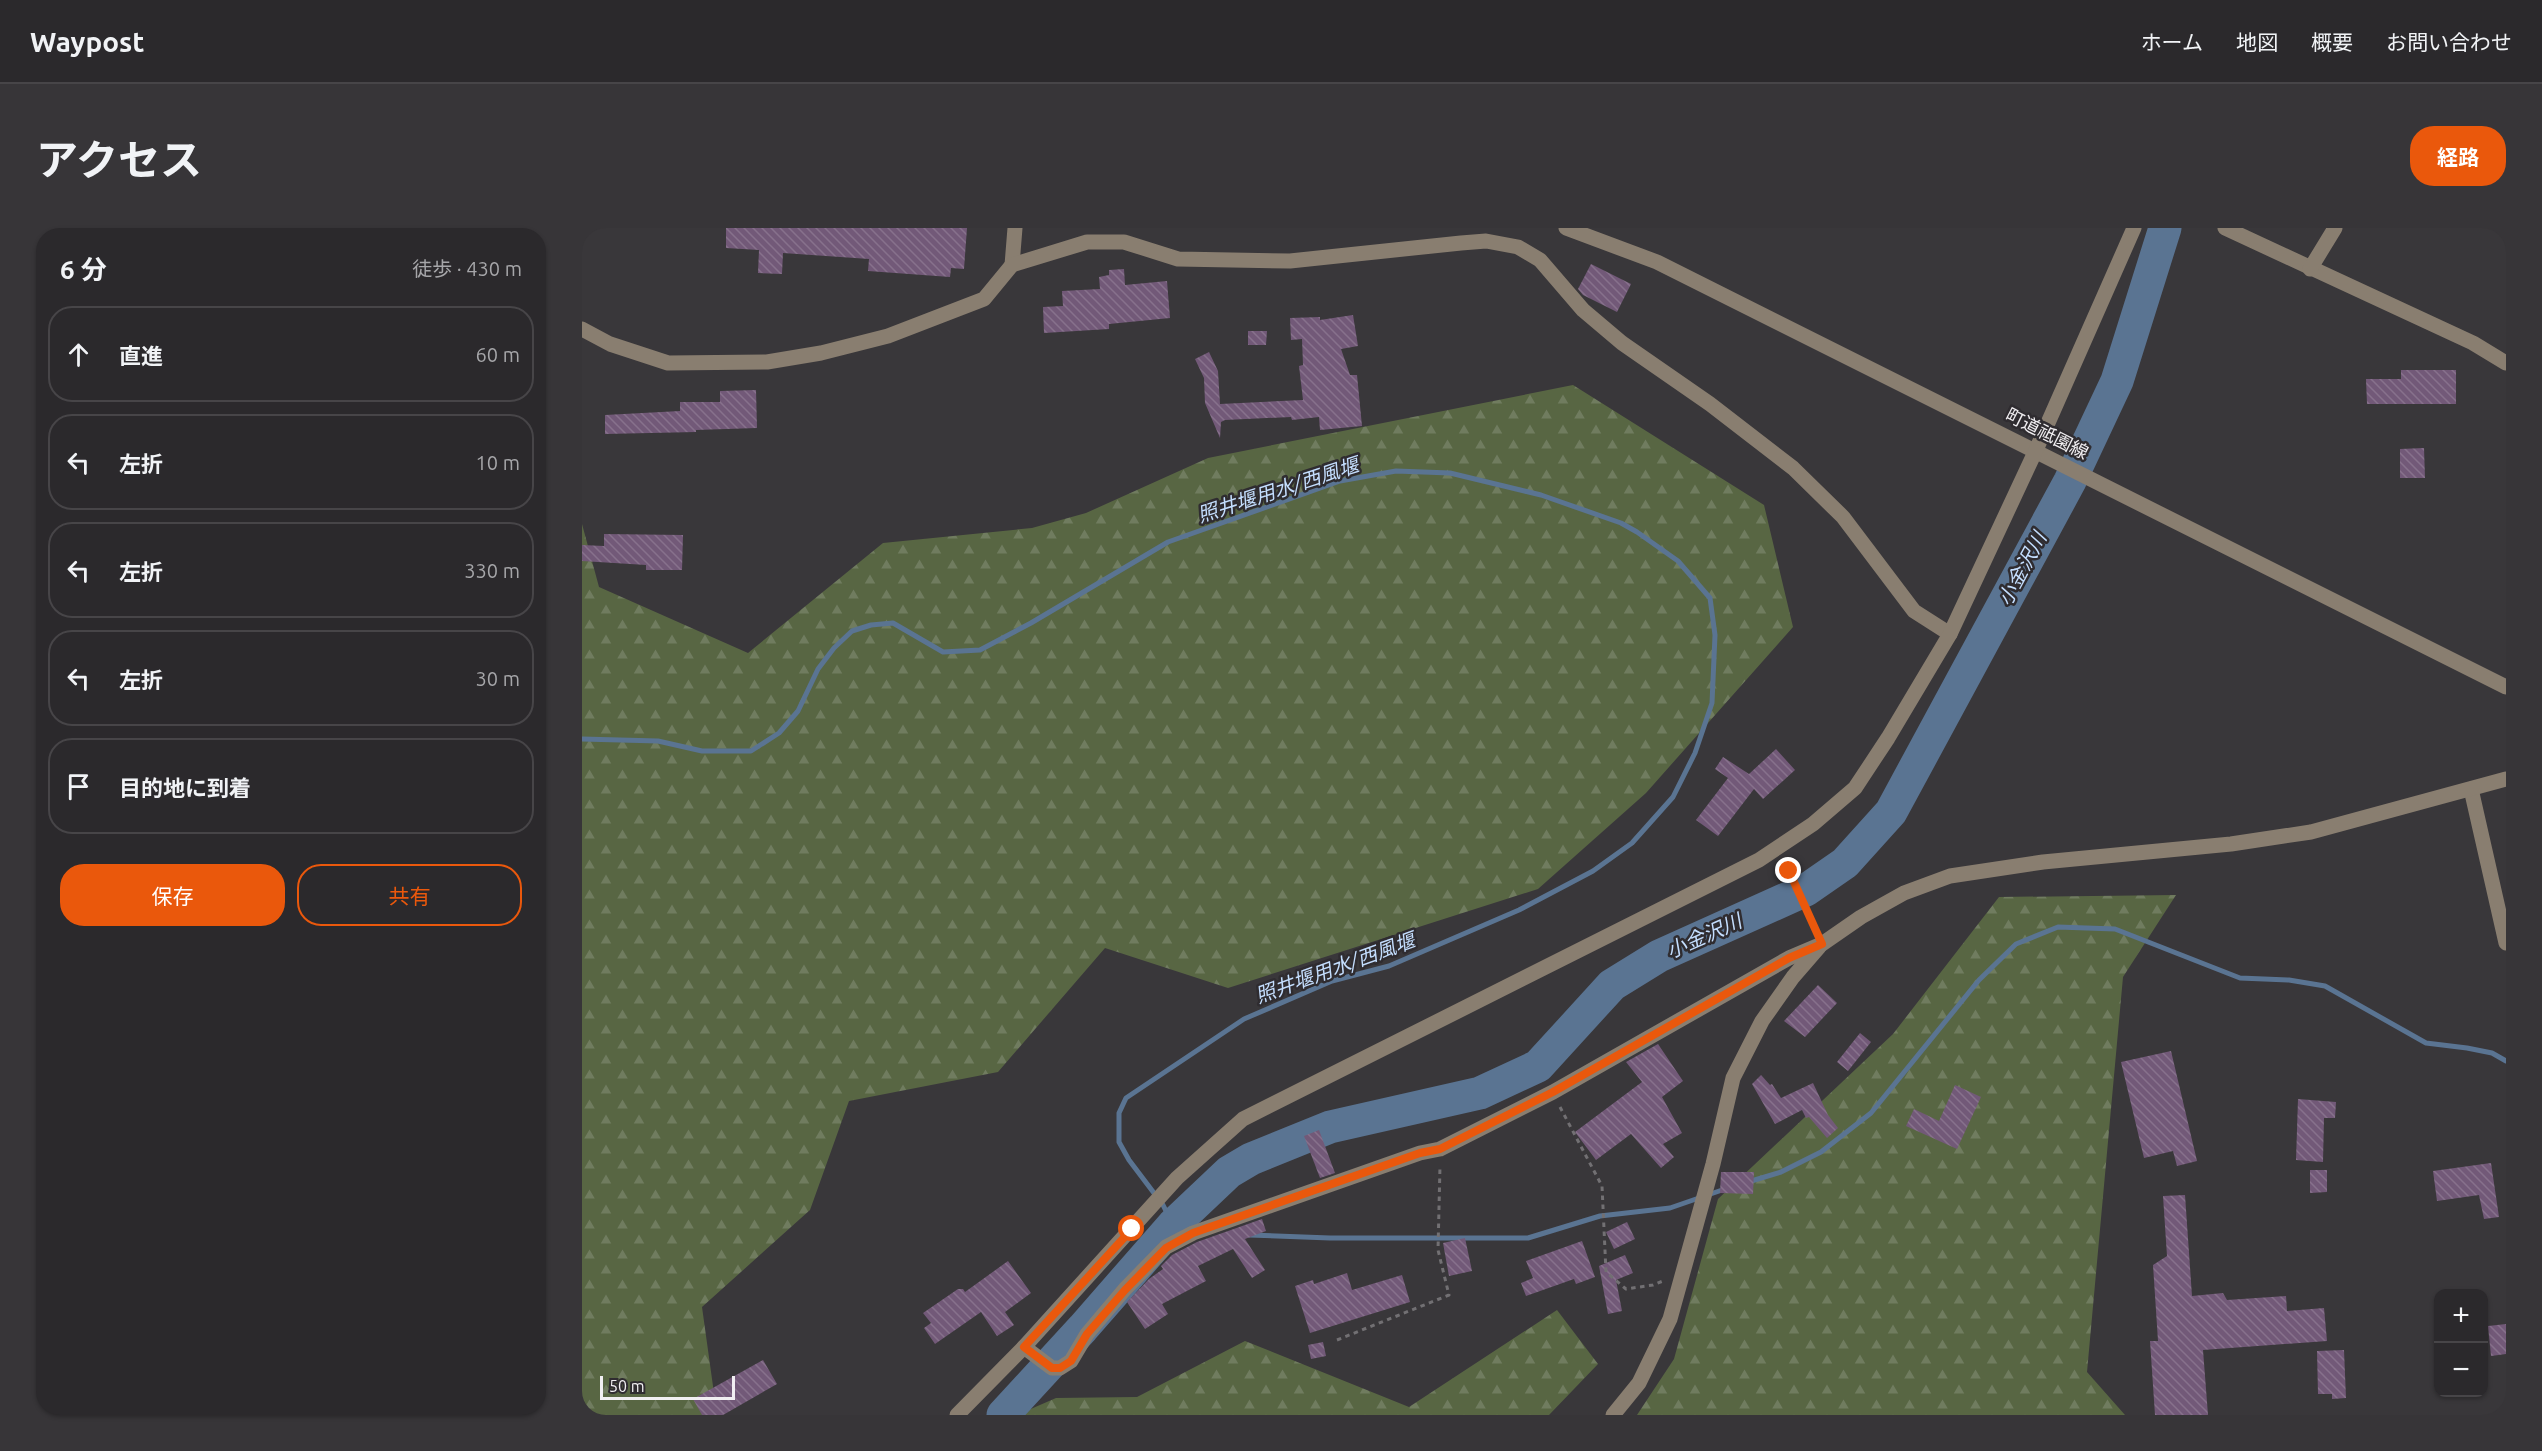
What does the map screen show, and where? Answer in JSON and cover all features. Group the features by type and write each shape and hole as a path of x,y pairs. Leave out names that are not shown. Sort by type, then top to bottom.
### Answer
{"street":[{"path":"1012,265 1015,228"},
{"name":"町道祗園線","path":"1566,228 1657,262 2506,687"},
{"path":"957,1415 1024,1347 1177,1178 1244,1119 1759,860 1813,824 1855,788 1888,738 1950,634 2036,450 2134,228"},
{"path":"2225,228 2464,338 2506,363"},
{"path":"2310,268 2335,228"},
{"path":"582,329 610,344 668,363 767,362 821,353 888,336 984,299 1012,265 1087,242 1124,242 1178,259 1290,261 1486,241 1518,247 1540,260 1583,310 1622,343 1710,404 1793,468 1843,517 1914,611 1950,634"},
{"path":"1024,1347 1052,1368 1060,1368 1071,1361 1087,1334 1166,1248 1193,1233 1420,1153 1440,1149 1553,1092 1789,958 1822,944 1861,917 1904,893 1950,876 2043,862 2231,844 2312,832 2506,779"},
{"path":"2471,789 2506,944"},
{"path":"1613,1415 1639,1383 1670,1319 1713,1164 1733,1078 1762,1021 1793,977 1822,944"}],"path":[{"path":"1789,871 1822,944"},
{"path":"1553,1092 1602,1186 1606,1272 1626,1289 1653,1285 1682,1273"},
{"path":"1337,1340 1449,1296 1438,1251 1440,1149"}],"green space":[{"path":"1573,385 1764,505 1793,627 1646,793 1538,889 1228,988 1105,948 998,1072 849,1101 810,1210 702,1307 717,1415 582,1415 582,524 599,587 748,653 883,543 1032,528 1086,513 1208,458"},
{"path":"2176,895 2123,977 2087,1372 2125,1415 1637,1415 1674,1359 1718,1199 1893,1034 1999,897"},
{"path":"1557,1310 1598,1364 1549,1415 1017,1415 1056,1398 1137,1397 1245,1341 1409,1407"}],"building":[{"path":"726,228 967,228 964,269 951,268 950,277 868,271 869,259 783,253 782,274 758,273 759,250 726,248"},
{"path":"1591,264 1631,284 1617,312 1583,295 1578,289"},
{"path":"1124,269 1125,285 1167,281 1170,318 1109,324 1109,329 1044,333 1043,307 1063,306 1062,291 1100,289 1099,277 1109,275 1109,270"},
{"path":"1353,315 1358,346 1341,349 1350,375 1357,375 1362,426 1320,430 1319,417 1292,420 1291,417 1225,420 1221,422 1220,438 1205,403 1204,378 1195,359 1209,352 1218,371 1220,404 1303,400 1299,366 1303,365 1302,339 1291,340 1290,318 1320,317 1320,320"},
{"path":"1248,331 1267,331 1266,345 1248,345"},
{"path":"2401,370 2456,370 2456,404 2367,404 2366,379 2401,379"},
{"path":"756,390 757,428 605,434 605,415 680,411 680,402 720,402 720,391"},
{"path":"2424,448 2425,478 2400,478 2400,449"},
{"path":"604,534 683,535 682,570 646,570 646,565 582,561 582,545 604,546"},
{"path":"1776,749 1795,770 1763,799 1754,789 1718,836 1696,820 1728,778 1715,769 1723,757 1749,774"},
{"path":"1818,985 1837,1003 1805,1037 1784,1021"},
{"path":"1860,1033 1871,1042 1848,1071 1837,1062"},
{"path":"1658,1044 1683,1081 1662,1097 1682,1133 1663,1144 1674,1157 1661,1168 1631,1134 1596,1160 1575,1132 1642,1082 1626,1062"},
{"path":"2171,1051 2197,1161 2177,1166 2173,1151 2144,1158 2121,1062"},
{"path":"1761,1075 1770,1085 1772,1084 1781,1098 1813,1083 1828,1115 1838,1128 1827,1138 1809,1117 1806,1118 1802,1110 1775,1124 1752,1084"},
{"path":"1955,1085 1981,1097 1957,1149 1906,1126 1914,1109 1939,1121"},
{"path":"2298,1099 2336,1102 2335,1118 2324,1118 2323,1162 2296,1160"},
{"path":"1319,1130 1335,1173 1320,1178 1304,1136"},
{"path":"2491,1163 2499,1217 2484,1219 2479,1195 2437,1201 2433,1171"},
{"path":"2310,1170 2327,1170 2327,1192 2310,1193"},
{"path":"1721,1172 1754,1172 1753,1194 1720,1193"},
{"path":"2185,1195 2192,1296 2223,1293 2227,1300 2286,1296 2287,1311 2324,1308 2327,1341 2203,1350 2208,1415 2155,1415 2150,1341 2158,1341 2153,1265 2167,1256 2163,1196"},
{"path":"1262,1219 1266,1231 1245,1239 1265,1270 1252,1278 1233,1249 1198,1266 1206,1281 1162,1304 1168,1314 1145,1329 1127,1302 1149,1279 1163,1269 1161,1266 1172,1255 1197,1242"},
{"path":"1627,1222 1635,1239 1614,1249 1606,1232"},
{"path":"1465,1238 1472,1271 1449,1276 1443,1243"},
{"path":"1582,1241 1595,1277 1576,1284 1574,1279 1526,1296 1521,1283 1533,1278 1526,1261"},
{"path":"1625,1255 1633,1273 1616,1280 1622,1311 1608,1314 1599,1266"},
{"path":"1008,1261 1031,1293 1005,1312 1014,1325 997,1336 981,1312 935,1344 924,1328 931,1323 923,1313 958,1289 963,1289 965,1292"},
{"path":"1347,1273 1352,1290 1402,1275 1410,1302 1310,1333 1295,1286 1313,1280 1314,1284"},
{"path":"2506,1324 2506,1354 2491,1356 2488,1326"},
{"path":"1323,1342 1326,1356 1311,1359 1308,1345"},
{"path":"2344,1350 2346,1398 2332,1399 2332,1394 2318,1394 2317,1351"},
{"path":"763,1360 777,1384 723,1415 702,1415 693,1399"}],"waterway":[{"name":"小金沢川","path":"1003,1415 1173,1225 1229,1172 1251,1159 1330,1127 1480,1093 1538,1066 1612,985 1659,956 1806,890 1845,863 1891,812 2070,481 2117,381 2165,228"},
{"name":"照井堰用水/西風堰","path":"582,739 658,741 702,751 751,751 779,733 798,711 818,669 834,648 852,631 871,625 893,623 943,652 980,650 1031,623 1168,542 1340,481 1396,471 1450,473 1541,495 1621,523 1678,561 1710,598 1715,635 1712,703 1695,753 1673,797 1632,843 1593,871 1519,910 1389,966 1332,981 1244,1019 1126,1098 1119,1113 1119,1142 1129,1160 1163,1205 1173,1225 1196,1228"},
{"path":"1748,1182 1781,1172 1821,1152 1871,1113 1979,980 2016,944 2058,927 2115,929 2240,978 2289,980 2325,986 2426,1043 2492,1053 2506,1061"},
{"path":"1249,1235 1330,1238 1528,1238 1600,1216 1670,1208 1725,1189"}],"route":[{"path":"1132,1229 1024,1347 1052,1368 1060,1368 1071,1361 1087,1334 1125,1290 1166,1248 1193,1233 1420,1153 1440,1149 1553,1092 1789,958 1822,944 1789,871"}]}
